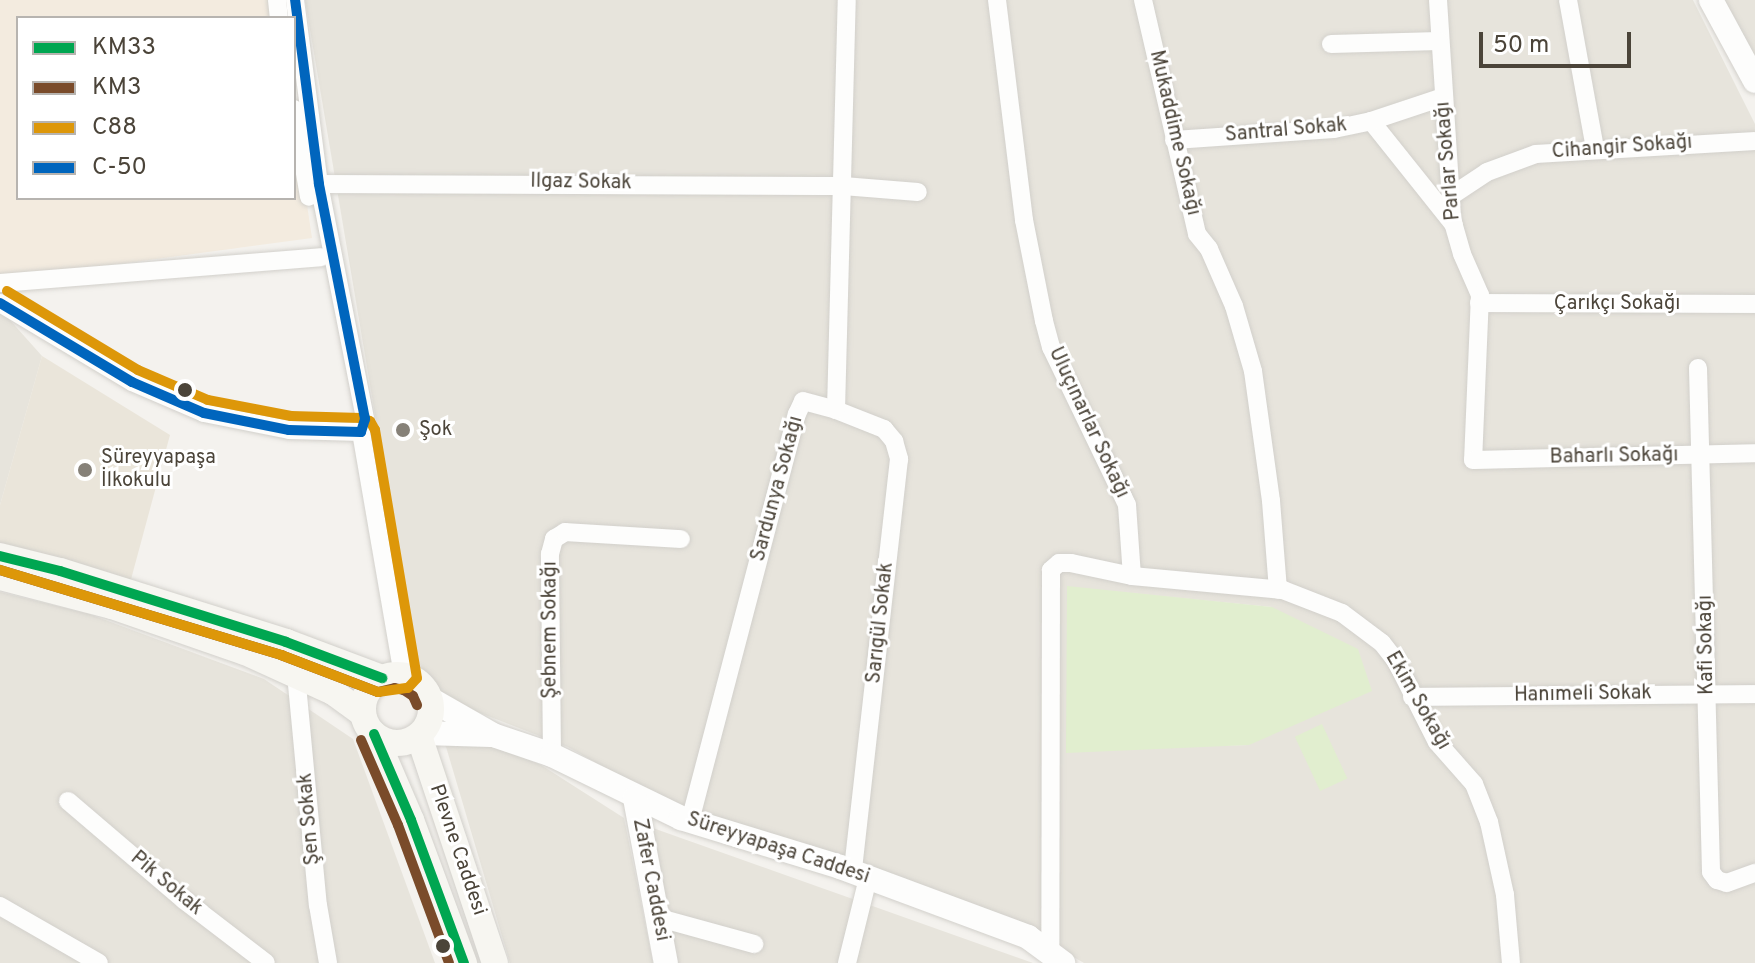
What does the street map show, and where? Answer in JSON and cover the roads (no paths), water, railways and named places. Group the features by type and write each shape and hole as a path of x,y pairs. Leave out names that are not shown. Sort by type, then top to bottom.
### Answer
{"main road":[{"path":"0,556 60,571 424,686 430,699 431,714 421,735 393,744 333,692 296,674 132,612 0,577"},
{"path":"369,724 368,692 392,676"},
{"name":"Plevne Caddesi","path":"369,724 411,820 464,963"},
{"name":"Plevne Caddesi","path":"421,735 495,963"}],"street":[{"path":"295,0 319,184 365,419 361,432"},
{"name":"Sardunya Sokağı","path":"690,821 797,414 803,401 836,410 847,0"},
{"name":"Uluçınarlar Sokağı","path":"997,0 1024,220 1044,321 1051,347 1127,505 1132,576"},
{"name":"Mukaddime Sokağı","path":"1143,0 1197,234 1209,249 1234,306 1253,371 1271,501 1278,590"},
{"name":"Parlar Sokağı","path":"1438,0 1454,226 1480,295 1473,460"},
{"path":"1568,0 1595,148"},
{"path":"1711,0 1755,81"},
{"path":"1331,44 1439,41"},
{"name":"Santral Sokak","path":"1174,140 1294,133 1371,121 1443,97"},
{"path":"296,120 321,257 355,420 361,432 392,676"},
{"path":"1371,121 1454,226"},
{"name":"Cihangir Sokağı","path":"1451,196 1487,172 1536,154 1595,148 1755,141"},
{"name":"Ilgaz Sokak","path":"319,184 843,186 918,192"},
{"path":"0,283 321,257"},
{"path":"0,303 132,382 204,413 289,430 361,432"},
{"name":"Çarıkçı Sokağı","path":"1479,303 1755,304"},
{"name":"Kafi Sokağı","path":"1698,368 1703,455 1711,872 1717,880 1727,883 1755,873"},
{"name":"Sarıgül Sokak","path":"836,410 884,429 894,441 899,459 861,875 847,963"},
{"name":"Baharlı Sokağı","path":"1473,460 1755,453"},
{"name":"Şebnem Sokağı","path":"552,755 550,554 554,539 565,532 681,539"},
{"path":"1056,958 1051,570 1059,563 1071,563 1132,576"},
{"name":"Ekim Sokağı","path":"1132,576 1278,590 1314,600 1363,627 1396,661 1437,742 1474,784 1489,822 1505,895 1511,963"},
{"name":"Şen Sokak","path":"296,674 318,905 328,963"},
{"name":"Hanımeli Sokak","path":"1412,697 1755,694"},
{"path":"430,699 493,735"},
{"path":"421,735 493,735"},
{"name":"Süreyyapaşa Caddesi","path":"493,735 552,755 635,798 690,821 861,875 1028,937 1056,958"},
{"name":"Zafer Caddesi","path":"635,798 666,963"},
{"name":"Pik Sokak","path":"68,801 217,927 266,963"},
{"path":"0,906 99,963"},
{"path":"656,917 754,944"}],"place":[{"name":"Şok","path":"403,430"},
{"name":"Süreyyapaşa İlkokulu","path":"85,470"}]}
